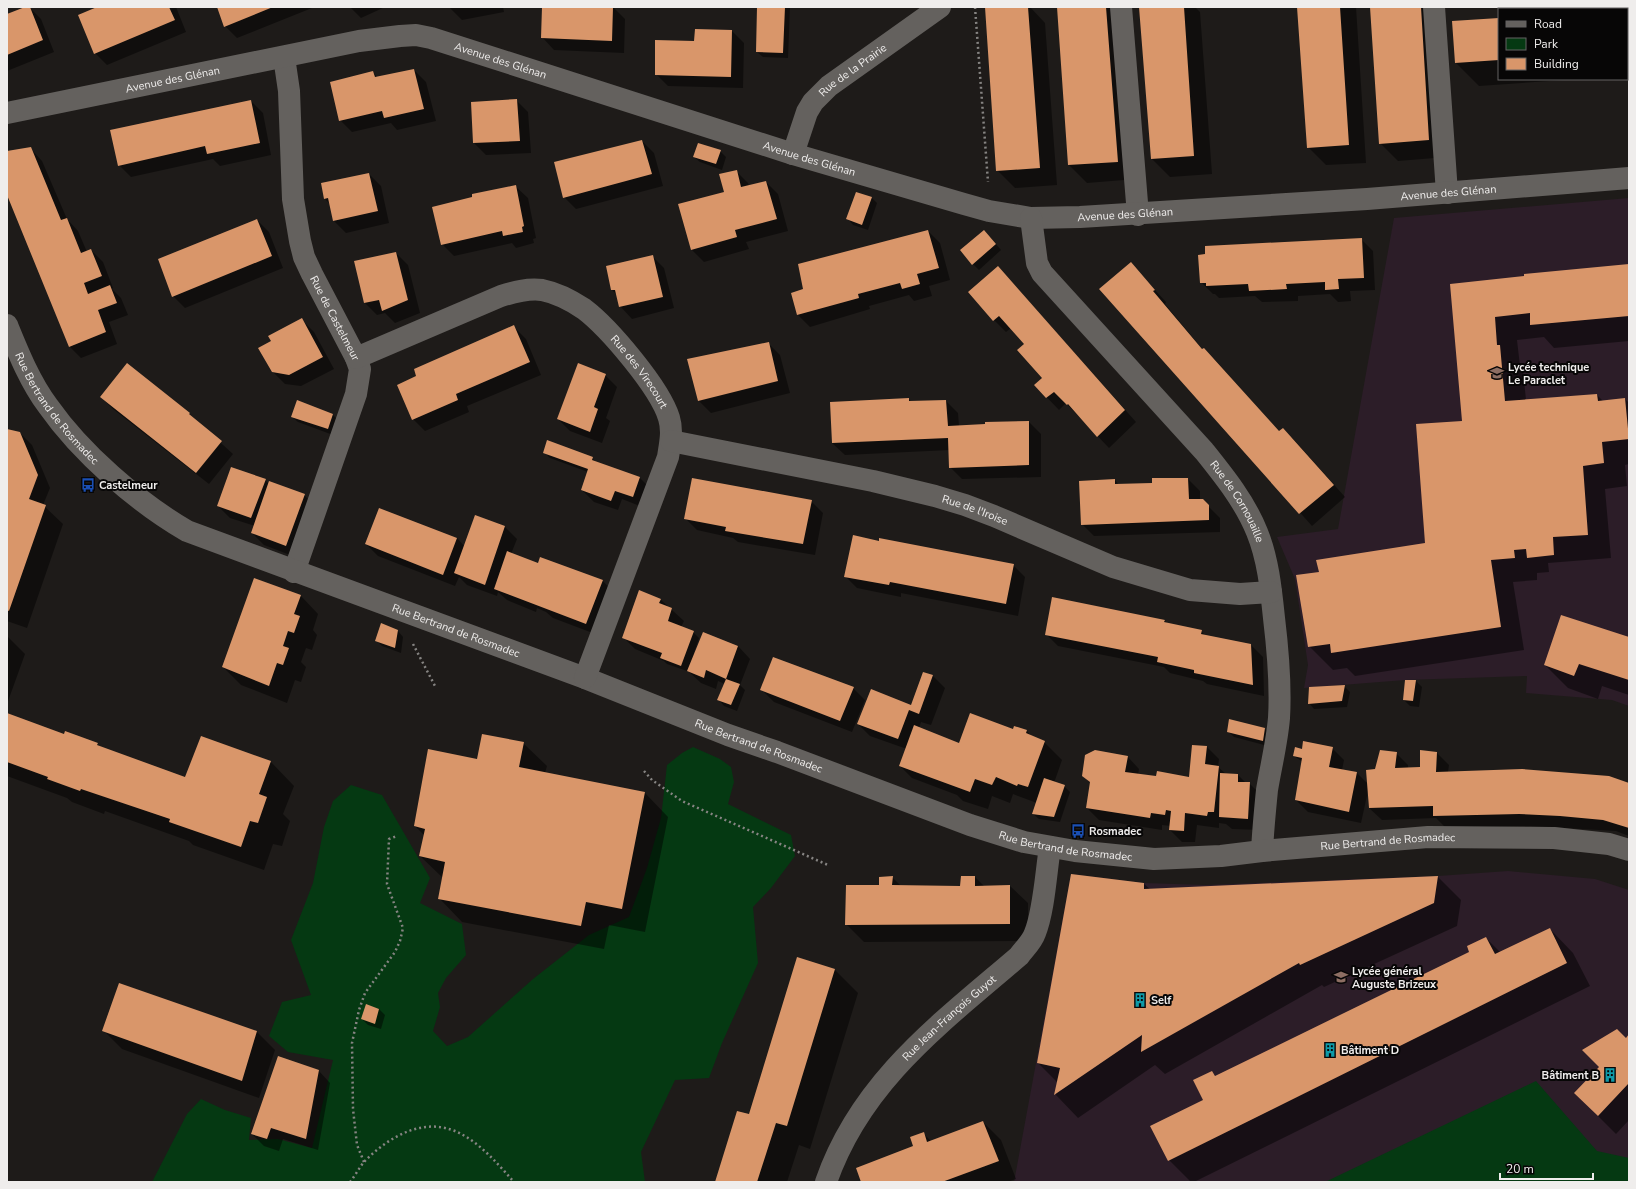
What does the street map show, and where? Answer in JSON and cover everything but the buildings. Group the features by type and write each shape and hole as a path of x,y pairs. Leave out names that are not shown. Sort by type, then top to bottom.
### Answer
{"street":[{"name":"Rue de la Prairie","path":"793,154 807,112 813,102 829,86 940,7"},
{"path":"1121,7 1138,215"},
{"path":"1434,7 1447,193"},
{"name":"Avenue des Glénan","path":"7,112 381,38 416,35 431,38 793,154 989,210 1030,218 1138,215 1447,193 1629,178"},
{"name":"Rue de Castelmeur","path":"284,57 289,91 293,199 300,241 304,257 356,358 360,369 356,394 294,572"},
{"name":"Rue de Cornouaille","path":"1030,218 1037,264 1042,273 1204,451 1227,480 1244,506 1257,531 1262,546 1271,592 1277,644 1279,690 1279,718 1267,790 1262,851"},
{"name":"Rue des Virecourt","path":"356,358 500,296 528,290 542,290 568,300 584,309 632,359 658,395 665,409 671,428 671,441 668,457 586,678"},
{"name":"Rue Bertrand de Rosmadec","path":"7,325 29,374 48,406 86,450 143,502 187,531 294,572 586,678 728,735 970,825 1010,838 1050,847 1107,855 1154,859 1192,858 1428,837 1554,838 1609,844 1629,850"},
{"name":"Rue de l'Iroise","path":"671,441 873,481 935,496 966,505 994,516 1113,567 1190,590 1240,594 1271,592"},
{"name":"Rue Jean-François Guyot","path":"826,1182 836,1157 855,1120 869,1098 887,1075 916,1046 1019,956 1030,942 1035,934 1040,917 1050,847"}],"path":[{"path":"975,7 989,210"},
{"path":"644,771 652,780 682,801 828,865"},
{"path":"364,1162 357,1145 353,1109 352,1043 359,1010 365,993 395,952 404,928 387,884 389,839 398,836"},
{"path":"350,1182 364,1162 382,1147 402,1134 426,1126 445,1128 460,1134 479,1147 501,1167 514,1182"}],"shaded area":[{"name":"Lycée technique Le Paraclet","path":"1629,198 1629,706 1612,700 1526,693 1527,676 1405,680 1304,688 1308,665 1295,579 1277,537 1338,529 1394,218"},
{"name":"Lycée général Auguste Brizeux","path":"1508,871 1595,879 1629,890 1629,1182 1014,1182 1071,874 1144,883 1205,885 1438,876"}],"green space":[{"path":"693,747 720,759 731,767 734,782 728,804 791,835 795,856 771,888 753,907 758,963 722,1043 709,1078 675,1080 641,1152 645,1182 152,1182 187,1114 201,1099 225,1110 251,1118 249,1140 278,1139 312,1148 333,1060 288,1052 269,1036 282,1002 311,995 291,940 313,883 324,827 333,801 351,785 382,795 430,878 420,903 462,924 466,955 446,978 438,993 440,1007 433,1031 447,1046 468,1037 533,979 589,935 629,917 647,868 661,818 667,765 682,753"},
{"path":"1536,1081 1597,1151 1629,1158 1629,1182 1325,1182"}],"place":[{"name":"Lycée technique Le Paraclet","path":"1497,373"},
{"name":"Castelmeur","path":"88,485"},
{"name":"Rosmadec","path":"1078,831"},
{"name":"Lycée général Auguste Brizeux","path":"1341,977"},
{"name":"Self","path":"1140,1000"},
{"name":"Bâtiment D","path":"1330,1050"},
{"name":"Bâtiment B","path":"1610,1075"}]}
